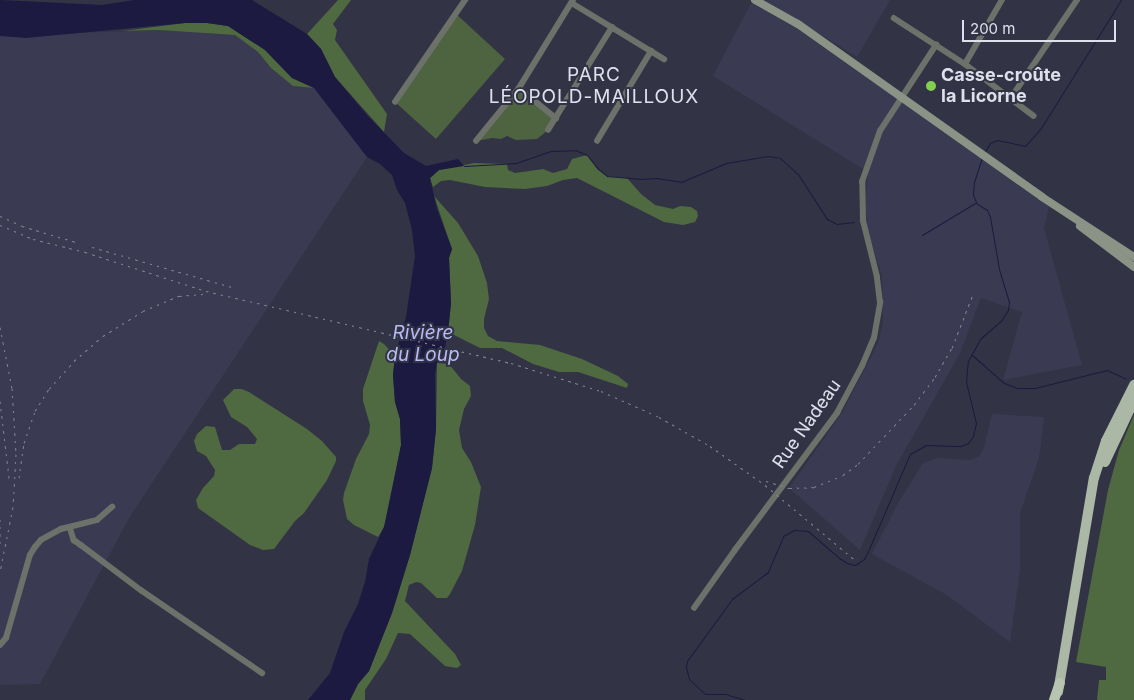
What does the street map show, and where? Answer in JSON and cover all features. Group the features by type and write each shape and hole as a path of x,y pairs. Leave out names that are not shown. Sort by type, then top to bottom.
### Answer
{"highway":[{"path":"1055,700 1060,683 1094,478 1106,441 1134,385"},
{"path":"1088,518 1106,460 1134,400"}],"main road":[{"path":"755,0 798,24 1134,258"},
{"path":"1056,205 1134,267"}],"street":[{"path":"395,102 465,0"},
{"path":"965,64 1002,0"},
{"path":"1011,98 1077,0"},
{"path":"476,141 519,88 572,2 664,59"},
{"path":"894,18 965,64 1034,116"},
{"path":"548,130 612,27"},
{"name":"Rue Nadeau","path":"694,608 734,550 837,412 874,338 880,293 863,221 860,199 862,182 880,131 901,96 936,45"},
{"path":"597,141 651,51"},
{"path":"519,88 556,118"},
{"path":"0,645 6,638 30,554 41,540 60,529 97,520 112,507"},
{"path":"70,527 74,540 141,590 262,673"}],"shaded area":[{"path":"765,0 890,0 857,57"},
{"path":"751,3 795,27 1049,207 1044,228 1082,365 1003,380 1022,312 981,298 960,353 896,466 860,550 789,488 842,413 878,343 883,323 882,276 868,231 865,212 868,172 713,76"},
{"path":"158,30 235,35 258,52 271,68 293,86 314,88 367,157 129,518 40,684 0,685 0,36"},
{"path":"992,414 1044,417 1039,458 1020,513 1020,570 1010,642 947,595 872,554 896,507 923,463 937,458 969,460 979,457 984,448"}],"green space":[{"path":"338,0 351,0 333,24 337,30 335,40 387,114 384,132 335,77 321,49 307,34"},
{"path":"455,13 505,59 436,139 395,102"},
{"path":"185,23 207,23 228,26 265,50 292,78 314,88 293,86 271,68 258,52 235,35 158,30 122,31"},
{"path":"519,88 556,118 548,130 537,139 516,140 507,136 501,139 492,138 476,141"},
{"path":"587,155 597,168 607,176 627,178 641,194 655,205 673,209 680,206 691,207 697,211 698,216 695,222 683,225 664,222 577,178 563,180 547,186 525,189 485,187 450,180 441,181 433,187 430,178 439,170 474,163 507,164 508,170 515,173 543,169 553,173 567,169 572,159"},
{"path":"434,196 458,223 478,256 487,283 489,299 484,319 484,328 488,336 497,341 540,345 582,359 618,376 628,384 627,388 578,372 559,372 533,364 502,348 480,348 448,332 451,303 449,258 452,249"},
{"path":"379,341 395,356 393,375 395,402 400,419 401,445 388,513 384,527 378,537 354,525 347,519 343,500 356,459 369,434 370,425 363,401 363,389"},
{"path":"437,363 449,364 461,379 470,386 471,396 464,409 459,430 462,448 471,462 481,487 475,525 462,571 450,594 447,598 437,598 421,583 416,582 409,585 405,601 455,654 461,665 457,668 445,666 410,634 398,633 386,659 365,690 365,700 350,700 358,684 369,671 392,613 410,555 432,468 436,429"},
{"path":"234,389 242,389 249,392 307,429 322,441 336,457 327,480 304,513 295,521 274,549 263,550 250,545 198,508 196,500 203,488 214,476 215,470 206,456 197,451 194,441 197,434 206,426 215,427 222,450 230,450 239,444 255,444 257,439 247,427 231,417 223,400"},
{"path":"1134,415 1134,700 1097,700 1099,680 1106,680 1106,667 1076,662 1108,490 1119,450"}],"water":[{"name":"Rivière du Loup","path":"0,0 102,5 134,0 252,0 307,34 321,49 335,77 367,115 404,153 426,166 458,159 464,166 439,170 430,178 437,209 452,249 449,258 451,303 448,332 444,353 437,363 435,373 436,429 432,468 410,555 392,613 369,671 358,684 350,700 308,700 330,673 344,632 358,604 365,582 369,559 384,527 401,445 400,419 395,402 393,375 395,356 406,317 415,256 412,230 405,203 397,190 392,175 380,164 367,157 314,88 292,78 265,50 228,26 207,23 185,23 26,38 0,36"}],"waterway":[{"path":"985,152 990,143 997,140 1025,146 1041,128 1121,0"},
{"path":"464,166 516,163 550,151 575,150 587,155 597,168 607,176 639,179 657,178 681,182 726,163 768,156 780,158 798,174 827,219 837,224 854,222"},
{"path":"976,202 973,195 974,182 982,158"},
{"path":"922,235 975,203"},
{"path":"745,700 725,694 705,694 689,679 686,667 687,661 732,599 768,572 783,536 794,530 808,531 839,558 855,565 864,559 869,549 910,454 926,445 961,446 968,443 973,436 976,423 966,382 968,361 980,339 1001,321 1008,310 1009,302 999,269 990,217 987,210 976,203"},
{"path":"972,355 1004,383 1017,388 1035,388 1107,370 1126,379"}],"railway":[{"path":"0,216 22,226 76,242"},
{"path":"0,225 33,239 85,252 206,291 511,363 601,391 659,417 710,446 765,485 855,560"},
{"path":"92,247 235,288"},
{"path":"19,478 24,443 35,411 49,389 74,361 103,336 143,311 179,296 203,294"},
{"path":"766,481 789,488 814,487 843,475 858,464 914,405 935,377 952,348 973,294"},
{"path":"0,327 12,388 16,454 13,507 0,572"},
{"path":"0,401 9,478"},
{"path":"0,519 0,545"}],"place":[{"name":"Casse-croûte la Licorne","path":"931,86"}],"district":[{"name":"PARC LÉOPOLD-MAILLOUX","path":"594,86"}]}
